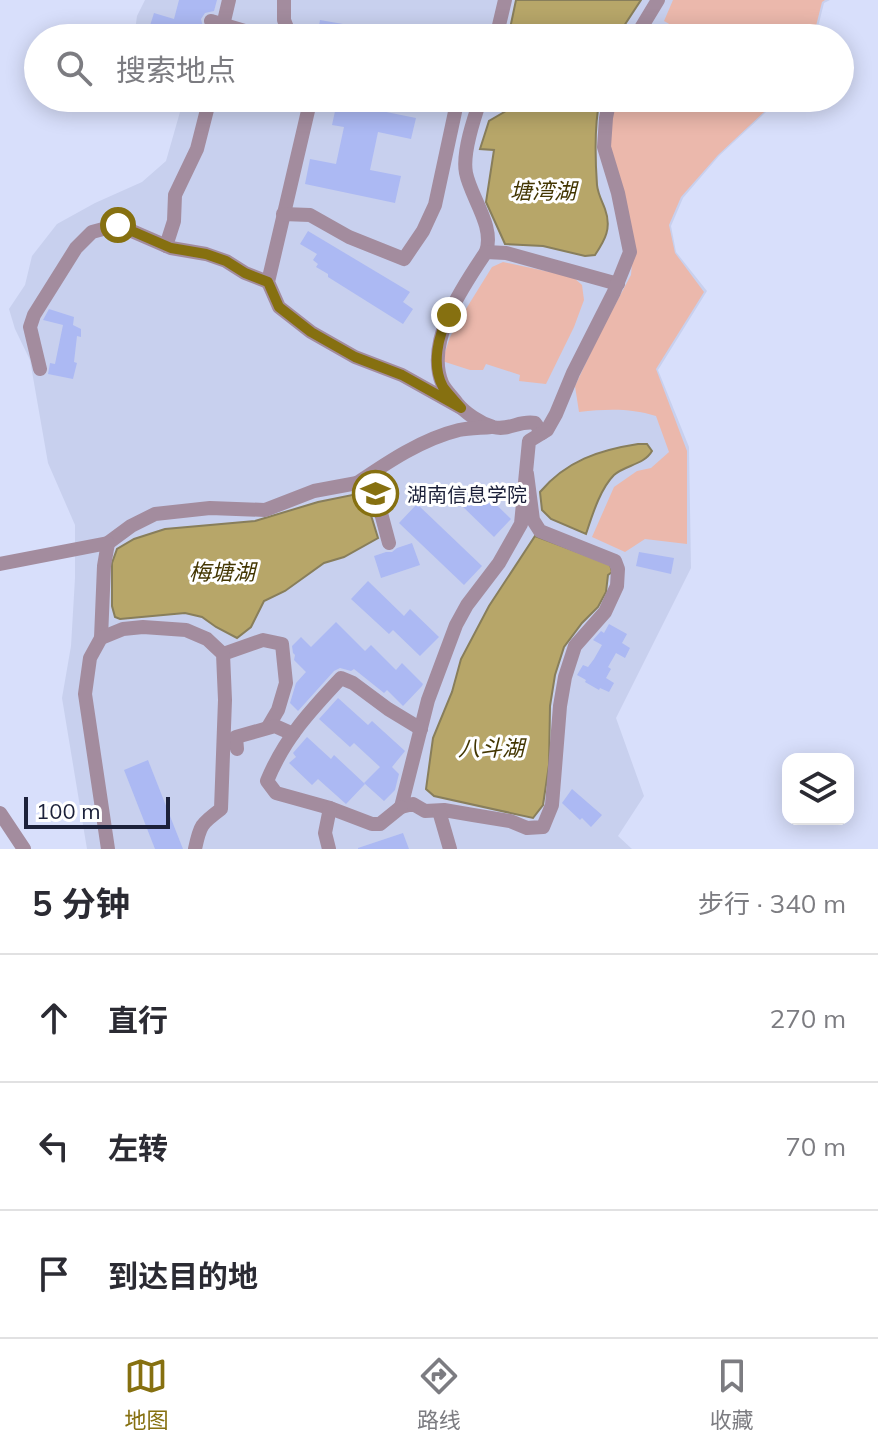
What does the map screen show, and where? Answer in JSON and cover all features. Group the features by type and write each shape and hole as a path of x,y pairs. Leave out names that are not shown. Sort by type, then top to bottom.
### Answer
{"street":[{"path":"218,24 229,0"},
{"path":"218,20 241,0"},
{"path":"284,0 286,24"},
{"path":"499,24 505,0"},
{"path":"643,24 658,0"},
{"path":"218,20 229,24"},
{"path":"166,246 174,221 175,195 197,149 206,112"},
{"path":"308,112 268,282 279,307 311,332 355,357 402,375 492,427"},
{"path":"283,214 310,215 349,237 404,259 423,231 435,205 455,112"},
{"path":"461,408 443,386 437,368 438,350 441,330 489,244 466,174 465,161 477,112"},
{"path":"401,807 428,700 456,625 499,563 521,524 529,441 547,430 556,414 630,252 618,193 604,147 607,112"},
{"path":"40,369 30,327 34,315 76,248 92,232 118,225 166,246 226,261 268,282"},
{"path":"486,252 506,253 618,284"},
{"path":"0,564 108,543 155,514 210,508 265,510 314,491 357,483 424,443 460,430 510,428 525,421 535,423 542,433"},
{"path":"421,729 341,678 293,734 267,781 276,793 372,824 380,824 401,807 413,804 425,811 510,821 527,828 543,827 552,805 565,677 575,646 605,612 617,586 618,569 615,561 540,531 533,520 527,474"},
{"path":"357,483 381,513 389,543"},
{"path":"108,543 101,638 90,658 85,694 108,849"},
{"path":"101,638 133,628 186,630 207,639 223,654 225,700 221,809 204,822 195,849"},
{"path":"223,654 263,640 282,644 286,683 278,710 268,727"},
{"path":"237,749 236,737 268,727 275,726 293,734"},
{"path":"329,849 325,833 330,808"},
{"path":"439,811 450,849"},
{"path":"0,813 24,849"}],"shaded area":[{"path":"145,0 830,0 824,3 819,24 136,24"},
{"path":"673,0 825,0 816,24 669,24 664,21"},
{"name":"湖南信息学院","path":"180,112 766,112 719,156 683,198 671,226 676,252 707,291 658,370 689,447 691,568 616,718 644,796 618,836 632,849 87,849 62,698 71,646 75,525 48,463 30,360 9,309 25,285 32,256 57,224 142,182 166,161"},
{"path":"611,112 764,112 718,155 681,197 669,225 675,253 704,292 656,369 687,451 687,544 645,539 625,552 592,537 614,487 637,471 651,468 669,452 656,416 618,410 579,412 575,386 631,275 633,251 607,143"},
{"path":"503,262 573,277 582,285 584,300 546,384 519,381 520,375 486,364 483,370 470,370 442,361 461,317 492,267"}],"water":[{"path":"516,0 641,0 625,24 511,24"},
{"name":"塘湾湖","path":"504,112 598,112 596,174 608,228 595,255 585,256 543,246 505,244 486,202 494,150 480,149 489,121"},
{"path":"647,444 652,451 609,481 586,534 551,519 542,510 540,492 561,472 597,454"},
{"name":"梅塘湖","path":"357,494 370,512 378,538 344,557 324,563 285,591 264,601 251,627 237,638 202,617 185,613 115,617 112,563 117,549 134,539 165,529 255,521"},
{"name":"八斗湖","path":"535,536 610,564 612,572 608,575 606,592 598,607 564,647 555,675 543,805 533,818 434,796 426,789 433,738 452,692 461,659 489,606"}],"building":[{"path":"179,0 217,0 214,11 205,13 201,19 202,24 150,24 154,13 174,19"},
{"path":"320,20 343,24 319,24"},
{"path":"335,112 386,112 416,118 411,139 378,132 370,170 401,176 395,203 305,184 310,159 336,164 344,127 332,125"},
{"path":"308,231 410,292 403,302 413,309 403,324 316,267 318,264 313,260 317,254 300,244"},
{"path":"49,309 74,317 73,325 81,329 81,337 77,336 74,362 77,363 73,379 48,374 50,363 55,364 63,325 43,320"},
{"path":"476,485 511,519 494,537 459,503"},
{"path":"417,504 482,566 464,585 399,523"},
{"path":"412,543 420,565 381,578 374,556"},
{"path":"639,552 674,558 671,574 636,566"},
{"path":"368,581 404,616 410,609 439,637 420,656 393,630 389,634 351,599"},
{"path":"336,622 365,651 371,645 396,670 402,663 423,684 403,706 387,690 384,693 354,669 340,668 298,711 290,703 296,683 306,672 294,660 292,646 301,637 311,647"},
{"path":"609,624 627,634 622,643 630,648 625,658 616,653 608,667 611,669 606,678 614,683 609,692 599,690 577,675 583,665 588,667 594,659 602,645 593,640 601,631 604,633"},
{"path":"338,698 368,725 372,721 405,751 392,767 399,774 395,790 384,801 364,783 380,767 354,743 350,747 319,719"},
{"path":"307,737 331,759 334,755 365,784 346,804 318,779 312,785 289,763 296,757 293,753"},
{"path":"148,760 183,849 155,849 124,770"},
{"path":"572,789 602,815 591,827 562,803"},
{"path":"403,833 409,849 358,849 358,848"}],"place":[{"name":"湖南信息学院","path":"376,494"}],"route":[{"path":"118,225 171,248 226,261 268,282 279,307 311,332 355,357 402,375 461,408 443,386 437,368 441,330 449,315"}]}
